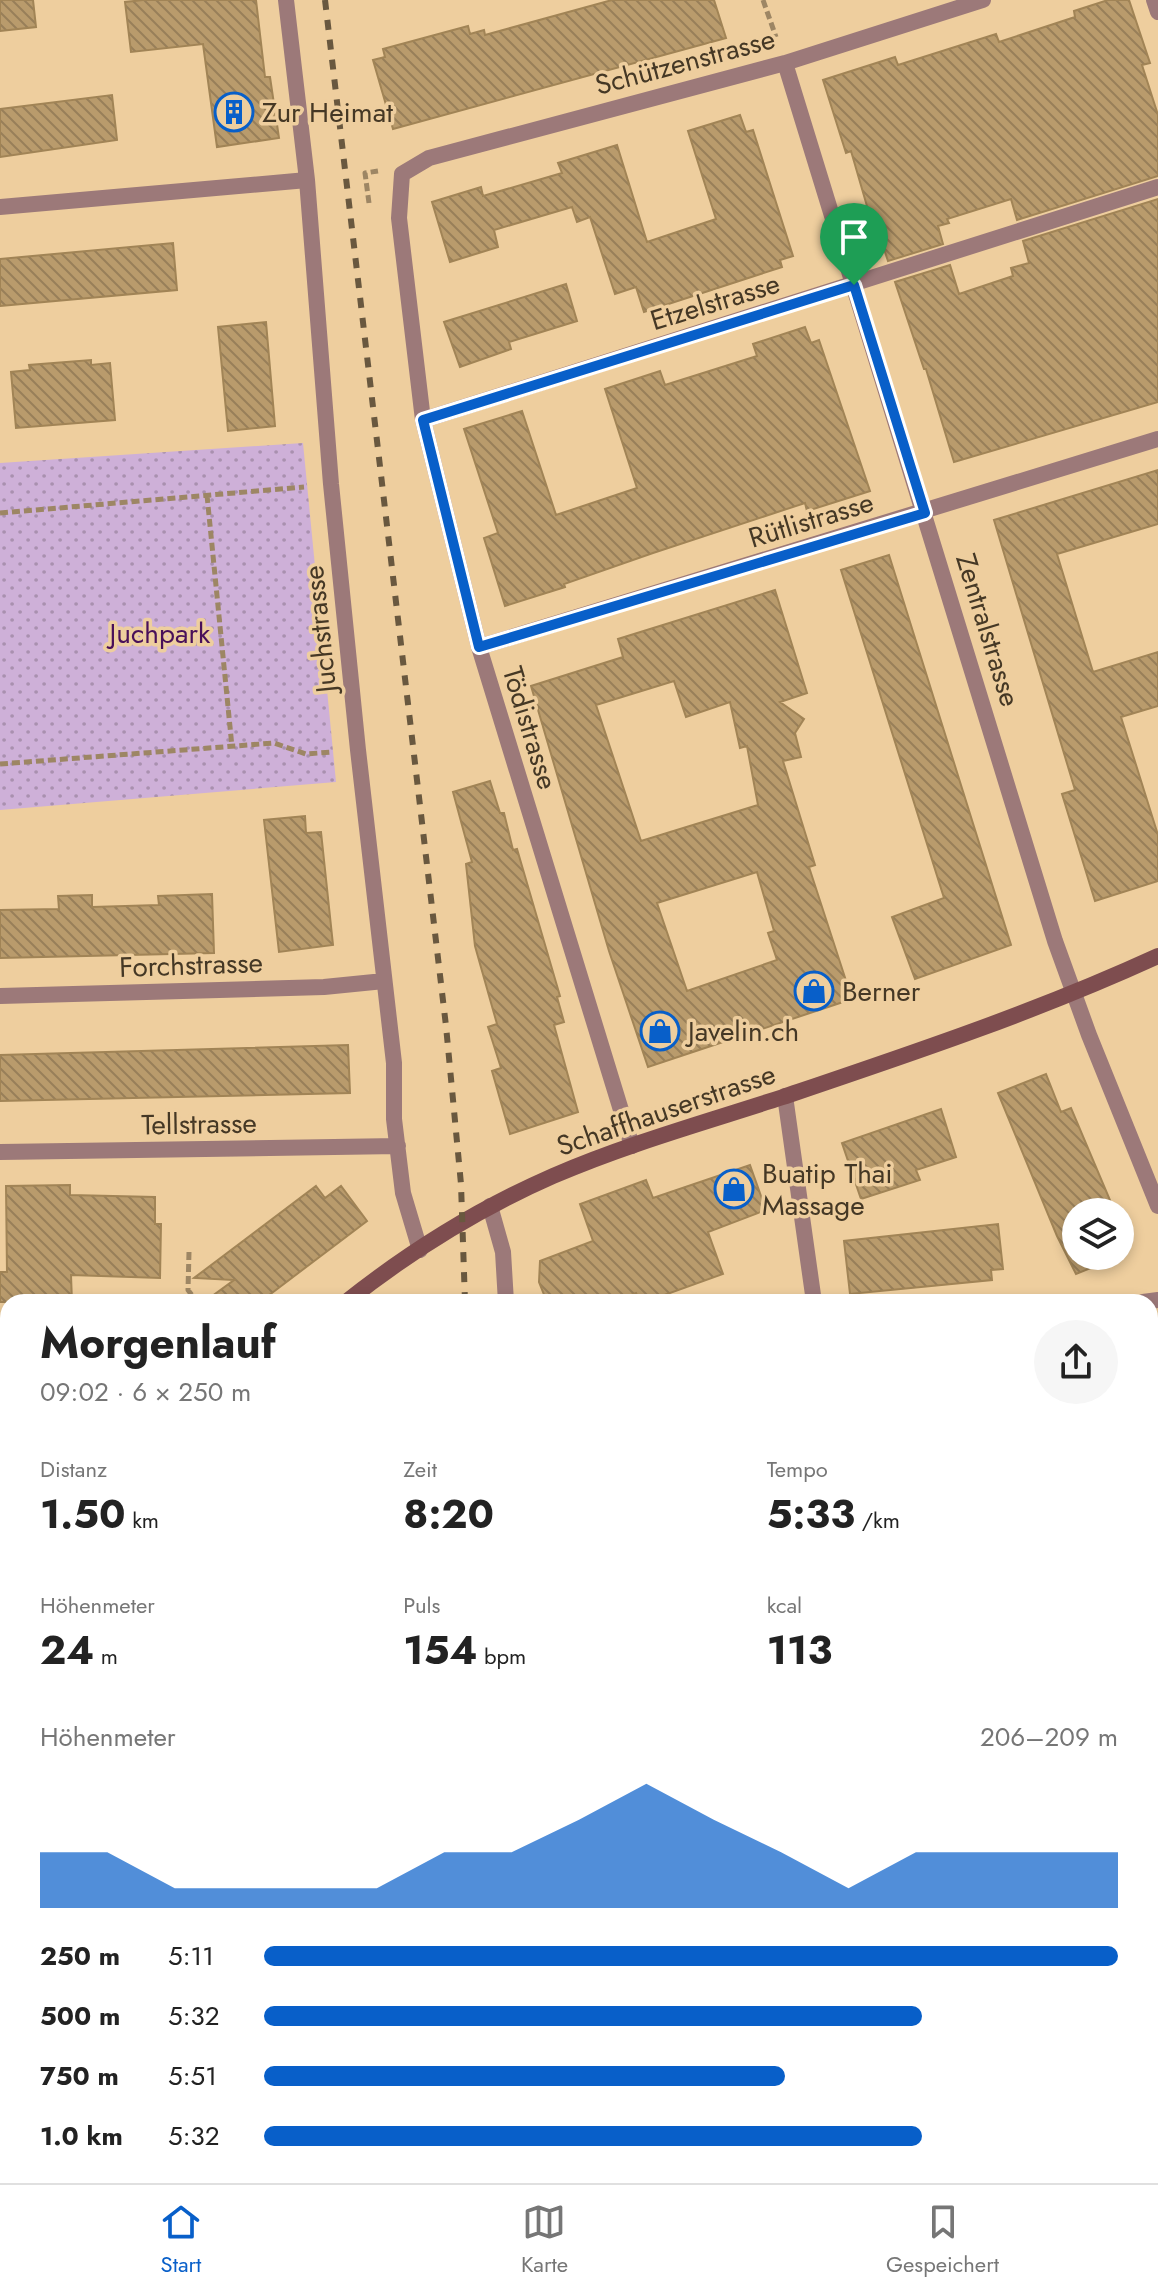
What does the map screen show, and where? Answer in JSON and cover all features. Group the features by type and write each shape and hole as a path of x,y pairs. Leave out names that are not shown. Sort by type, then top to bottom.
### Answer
{"main road":[{"name":"Schaffhauserstrasse","path":"357,1294 490,1206 552,1176 1074,994 1158,956"}],"street":[{"name":"Juchstrasse","path":"286,0 307,180 333,500 394,1063 393,1104 403,1193 420,1250"},
{"name":"Schützenstrasse","path":"402,174 429,158 785,63 983,0"},
{"path":"1154,0 1158,12"},
{"name":"Zentralstrasse","path":"785,63 1055,941 1158,1206"},
{"name":"Tödistrasse","path":"402,174 399,218 423,420 479,647 632,1146"},
{"path":"0,207 307,180"},
{"name":"Etzelstrasse","path":"423,420 1158,187"},
{"name":"Rütlistrasse","path":"479,647 925,513 1158,439"},
{"name":"Forchstrasse","path":"0,996 310,987 384,981"},
{"path":"785,1096 813,1294"},
{"name":"Tellstrasse","path":"0,1152 398,1146"},
{"path":"490,1206 503,1252 506,1294"}],"path":[{"path":"763,0 785,63"},
{"path":"365,173 369,203"},
{"path":"0,513 313,485"},
{"path":"207,495 232,747"},
{"path":"0,764 274,743 306,754 342,752"},
{"path":"189,1252 188,1290 191,1294"}],"green space":[{"name":"Juchpark","path":"303,443 336,782 0,810 0,463"}],"building":[{"path":"0,0 33,0 36,27 0,31"},
{"path":"256,0 265,77 270,77 279,138 217,147 203,44 131,52 125,2"},
{"path":"612,0 714,0 726,38 393,129 373,60 385,57 383,49 468,26 470,34 484,30 485,35"},
{"path":"1108,0 1129,0 1150,63 1142,65 1158,115 1158,176 1017,220 1011,199 947,219 949,223 938,226 943,244 888,261 882,243 878,244 851,151 846,153 823,80 895,57 898,65 996,34 999,42 1075,17 1074,11"},
{"path":"112,95 117,140 0,157 0,109"},
{"path":"740,115 746,132 753,130 793,256 780,260 782,267 644,312 636,287 615,294 590,217 577,222 572,207 494,230 498,247 450,262 432,202 481,187 483,196 562,173 558,163 617,145 647,242 716,219 688,131"},
{"path":"1158,199 1158,402 954,462 895,282 950,265 959,294 1013,276 1011,268 1029,263 1023,241"},
{"path":"173,243 177,290 0,306 0,259"},
{"path":"566,284 577,321 509,342 511,349 460,367 444,322"},
{"path":"266,322 275,426 228,431 218,327"},
{"path":"805,327 811,343 819,340 870,491 807,511 805,503 505,606 484,538 498,533 464,429 522,411 556,515 637,488 605,389 660,371 665,385 757,356 753,344"},
{"path":"91,360 91,365 110,363 115,420 16,428 11,372 30,370 29,365"},
{"path":"1158,470 1158,524 1057,554 1093,672 1158,652 1158,706 1121,717 1158,835 1158,881 1095,901 1062,794 1075,790 994,520"},
{"path":"889,555 1011,945 915,979 892,917 944,898 841,570"},
{"path":"775,590 807,693 780,702 804,719 795,733 801,757 783,761 815,865 809,867 852,999 648,1067 609,951 531,686 623,657 618,639","holes":["674,681 686,717 730,702 740,748 747,746 758,805 641,841 596,705","757,872 774,931 768,933 777,960 687,991 657,903"]},
{"path":"490,781 500,813 504,813 513,850 517,849 560,996 557,997 564,1022 554,1025 578,1112 510,1134 492,1071 501,1068 488,1027 497,1024 475,946 466,864 472,862 453,792"},
{"path":"305,816 306,833 321,832 333,945 279,952 264,820"},
{"path":"212,894 214,953 0,958 0,910 59,909 58,896 92,895 92,907 159,905 158,896"},
{"path":"348,1045 350,1093 0,1101 0,1055"},
{"path":"1046,1074 1061,1112 1071,1108 1109,1198 1062,1198 1062,1246 1057,1236 998,1093"},
{"path":"941,1109 956,1157 916,1170 920,1180 861,1199 842,1143"},
{"path":"750,1165 766,1210 708,1232 723,1274 667,1294 544,1294 539,1282 540,1261 593,1241 580,1204 646,1180 653,1198"},
{"path":"70,1185 70,1195 155,1197 155,1224 161,1224 160,1278 71,1275 72,1294 0,1294 0,1272 7,1272 6,1186"},
{"path":"316,1186 325,1198 341,1186 367,1221 271,1294 215,1294 234,1280 194,1278"},
{"path":"998,1224 1003,1269 991,1270 992,1280 850,1294 844,1241"}],"railway":[{"path":"325,0 446,1026 461,1184 465,1294"}],"place":[{"name":"Zur Heimat","path":"234,112"},
{"name":"Berner","path":"814,991"},
{"name":"Javelin.ch","path":"660,1031"},
{"name":"Buatip Thai Massage","path":"734,1189"}],"route":[{"path":"854,285 925,513 479,647 423,420 854,285"}]}
